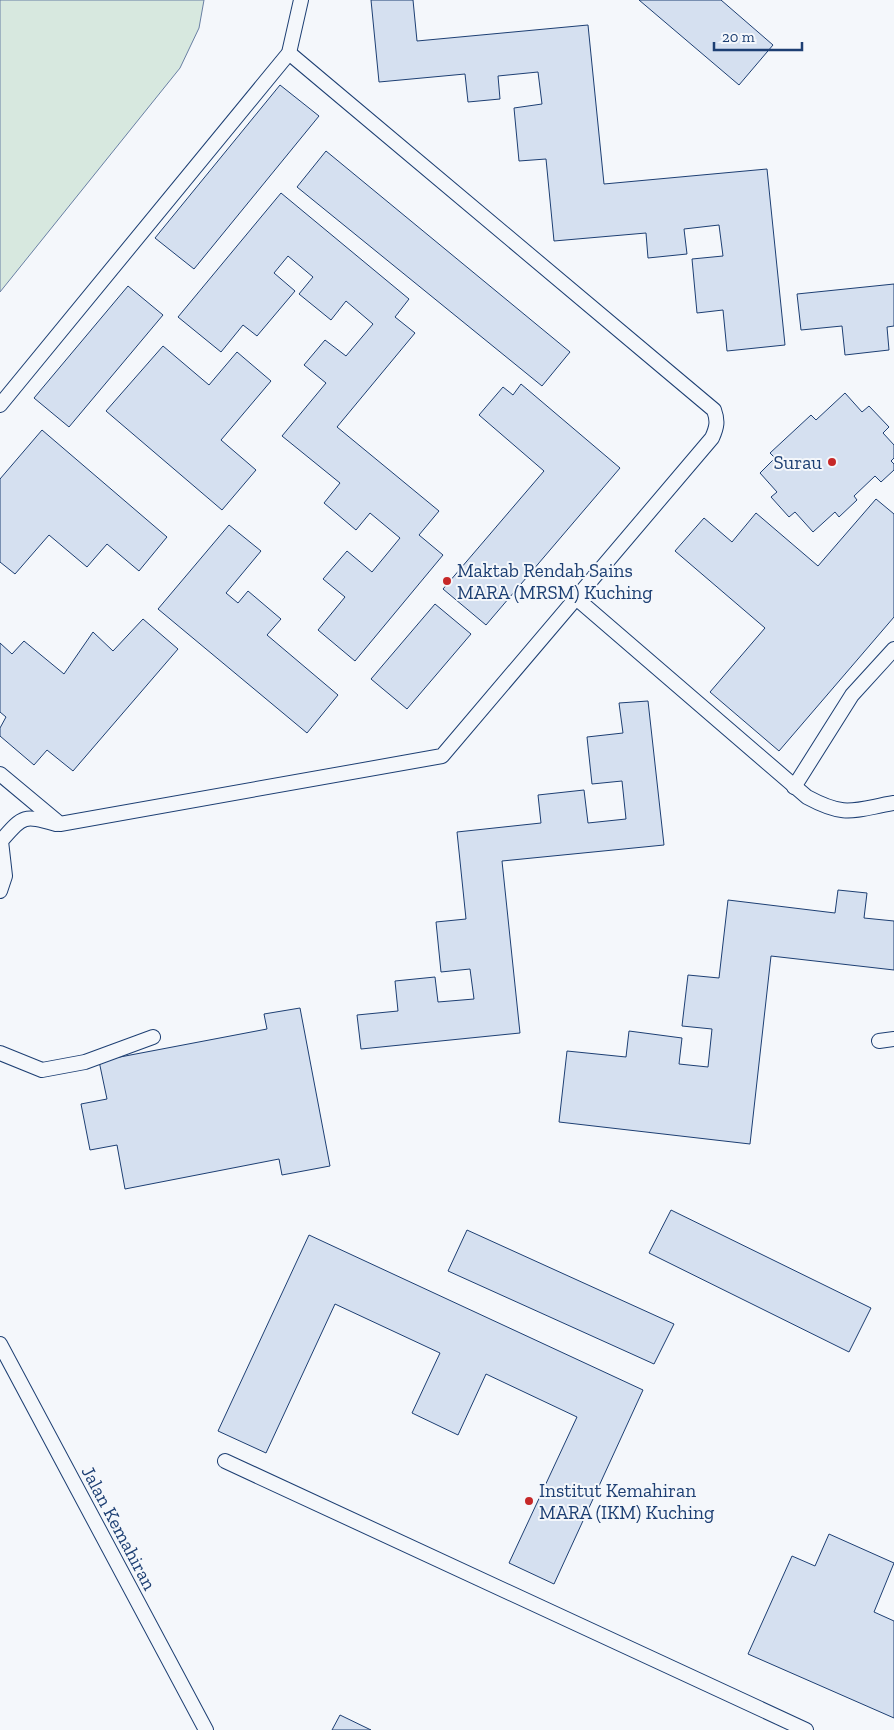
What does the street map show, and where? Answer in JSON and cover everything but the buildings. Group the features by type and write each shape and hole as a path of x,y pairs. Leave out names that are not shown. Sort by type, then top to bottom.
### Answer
{"lane":[{"path":"0,405 289,53 301,0"},
{"path":"0,891 5,876 1,841 18,821 31,817 60,824 442,756 712,438 718,422 714,410 289,53"},
{"path":"576,598 807,797 827,808 849,812 894,803"},
{"path":"794,787 852,696 894,649"},
{"path":"0,774 60,824"},
{"path":"0,1053 42,1070 85,1062 153,1036"},
{"path":"879,1041 894,1039"},
{"name":"Jalan Kemahiran","path":"0,1344 206,1730"},
{"path":"226,1461 806,1730"}],"shaded area":[{"path":"0,0 204,0 199,28 180,68 0,292"}],"place":[{"name":"Surau","path":"832,462"},
{"name":"Maktab Rendah Sains MARA (MRSM) Kuching","path":"447,581"},
{"name":"Institut Kemahiran MARA (IKM) Kuching","path":"529,1501"}]}
